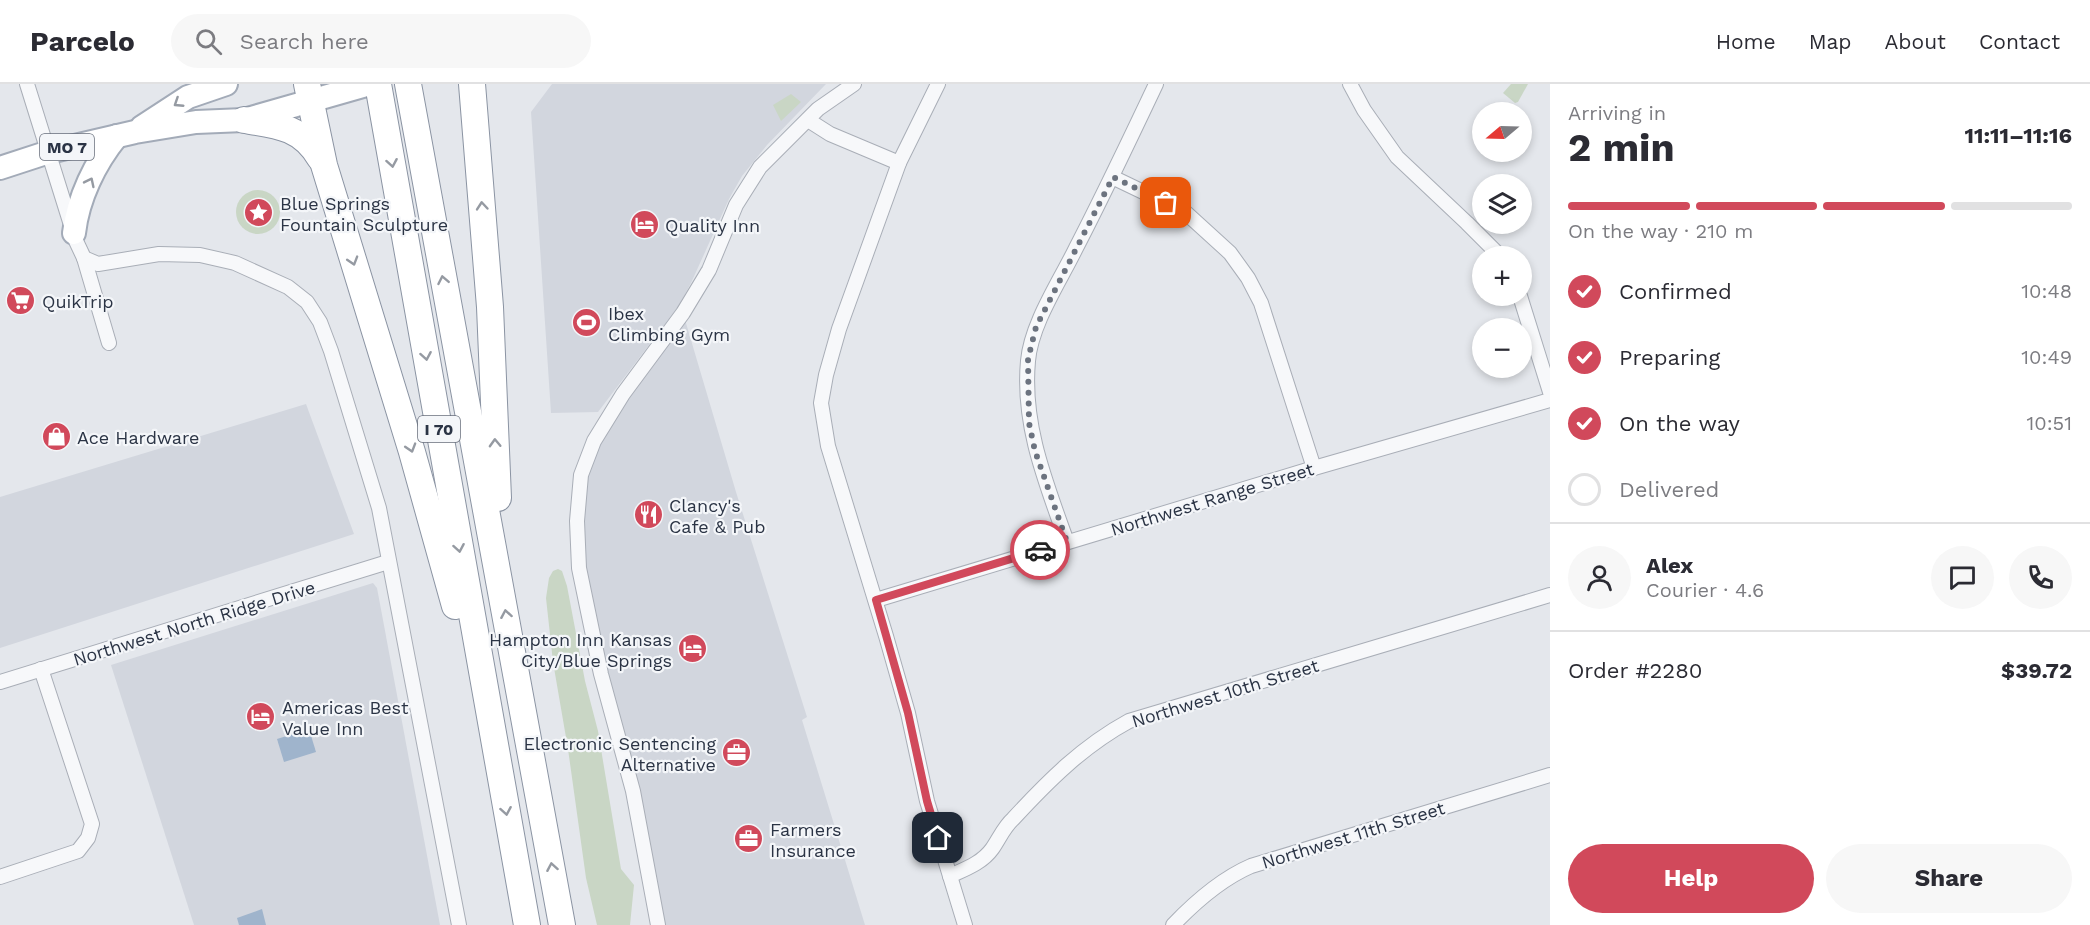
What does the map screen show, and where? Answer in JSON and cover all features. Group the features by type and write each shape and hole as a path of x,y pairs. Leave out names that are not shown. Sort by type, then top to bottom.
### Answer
{"highway":[{"path":"472,84 490,307 501,585"},
{"path":"475,114 482,84"},
{"path":"310,89 324,165 412,452 495,753"},
{"name":"I 70","path":"409,90 562,925"},
{"name":"I 70","path":"376,91 526,925"},
{"path":"244,120 282,126 301,135 313,146 324,165"}],"main road":[{"name":"MO 7","path":"126,134 188,97 226,84"},
{"name":"MO 7","path":"0,168 49,152 126,134 196,122 310,89 376,91"},
{"name":"MO 7","path":"196,122 244,120 310,89"},
{"path":"74,233 80,201 103,155 126,134"}],"street":[{"path":"27,84 84,258 109,343"},
{"path":"831,98 836,84"},
{"path":"658,925 633,791 601,674 579,568 577,521 581,475 594,441 623,394 683,313 709,270 736,205 746,189 768,158 831,98 854,84"},
{"path":"938,84 899,163 839,329 821,403 828,446 876,600 908,713 927,801 965,925"},
{"path":"1067,542 1035,451 1029,423 1028,359 1036,327 1113,177 1156,84"},
{"path":"1350,84 1364,110 1397,157 1490,246"},
{"path":"808,120 830,134 899,163"},
{"path":"1113,177 1185,212 1230,253 1248,278 1261,303 1314,468"},
{"path":"84,258 98,264 159,254 200,255 234,263 288,287 307,302 320,322 379,508 459,925"},
{"path":"1523,306 1550,392"},
{"name":"Northwest Range Street","path":"876,600 1314,468 1550,400"},
{"name":"Northwest North Ridge Drive","path":"0,682 388,562"},
{"name":"Northwest 10th Street","path":"950,876 977,864 991,852 1010,821 1070,761 1092,743 1129,721 1550,595"},
{"path":"0,877 78,851 88,838 92,824 41,669"},
{"name":"Northwest 11th Street","path":"1173,925 1191,907 1232,874 1251,866 1550,775"}],"shaded area":[{"path":"552,84 826,84 767,145 742,176 678,307 598,412 551,413 531,112"},
{"path":"683,313 736,492 807,717 802,720 865,925 658,925 601,674 577,521 594,441"},
{"path":"306,404 354,534 0,648 0,497"},
{"path":"373,583 377,588 440,925 194,925 111,665"}],"green space":[{"path":"1511,84 1528,84 1518,102 1514,102 1503,93"},
{"path":"791,94 801,102 781,121 773,105"},
{"path":"258,190 273,197 280,212 273,227 258,234 243,227 236,212 243,197"},
{"path":"558,569 562,571 567,586 585,681 598,731 621,869 634,885 630,925 597,925 586,878 553,662 546,598 549,578 553,571"}],"water":[{"path":"309,729 316,752 284,762 277,739"},
{"path":"262,909 266,925 239,925 237,918"}],"way so far":[{"path":"1040,550 1067,542 1035,451 1029,423 1028,359 1036,327 1113,177 1166,203"}],"place":[{"name":"Blue Springs Fountain Sculpture","path":"259,213"},
{"name":"Quality Inn","path":"644,225"},
{"name":"QuikTrip","path":"21,301"},
{"name":"Ibex Climbing Gym","path":"587,323"},
{"name":"Ace Hardware","path":"56,437"},
{"name":"Clancy's Cafe & Pub","path":"648,515"},
{"name":"Hampton Inn Kansas City/Blue Springs","path":"693,649"},
{"name":"Americas Best Value Inn","path":"261,717"},
{"name":"Electronic Sentencing Alternative","path":"737,753"},
{"name":"Farmers Insurance","path":"749,839"}],"route":[{"path":"938,838 927,801 908,713 876,600 1040,550"}]}
